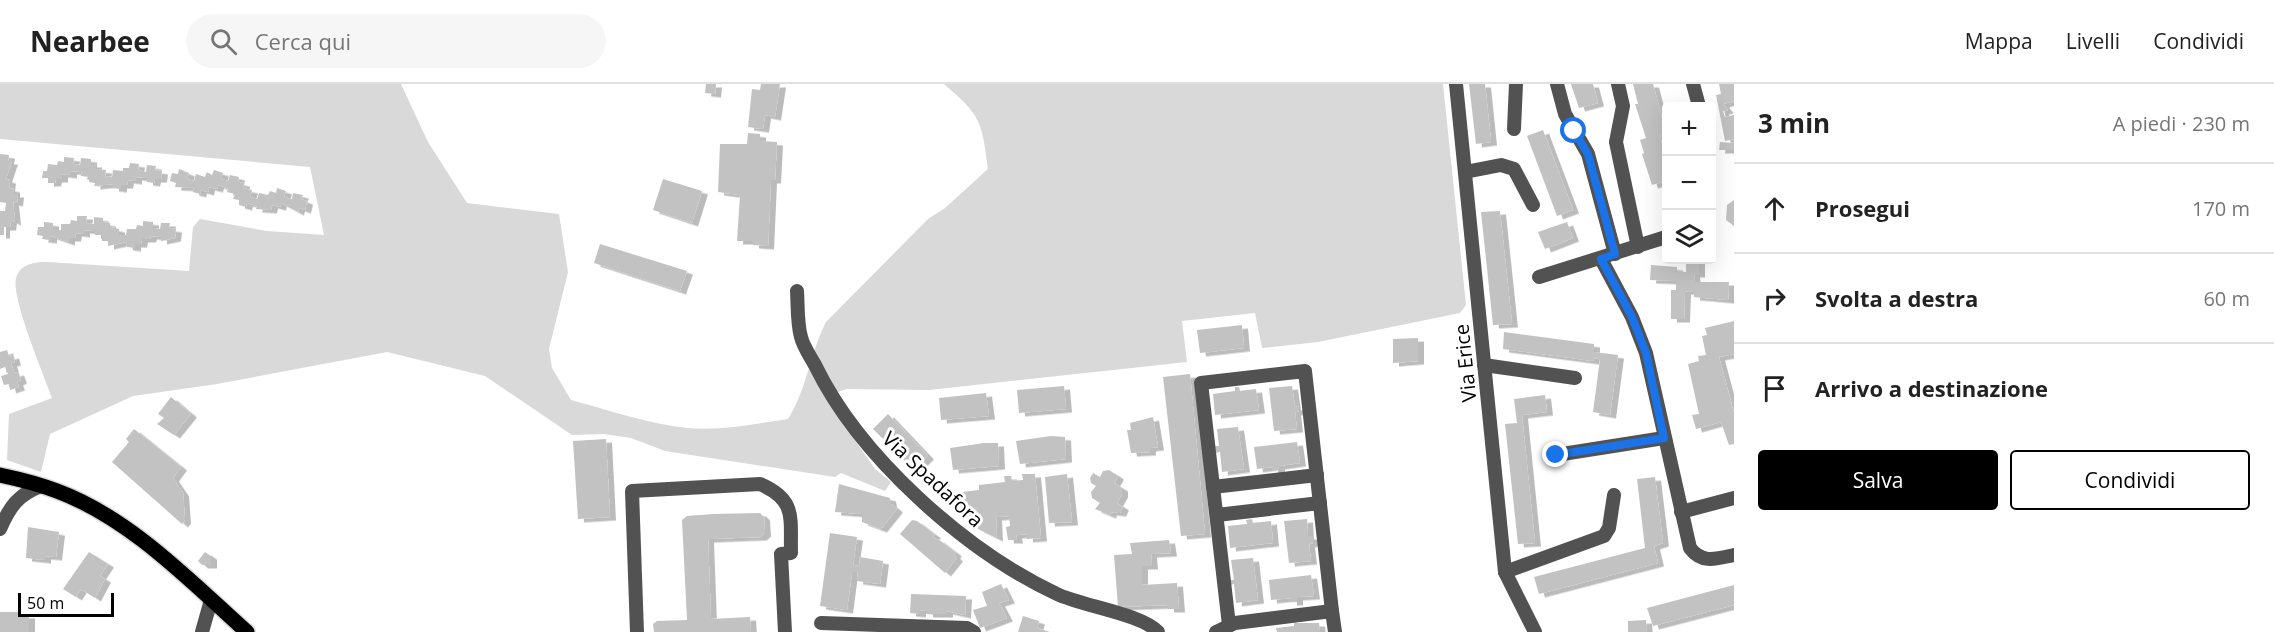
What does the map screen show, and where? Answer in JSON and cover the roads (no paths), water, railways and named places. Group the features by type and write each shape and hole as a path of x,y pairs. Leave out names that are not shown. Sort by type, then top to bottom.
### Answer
{"main road":[{"path":"0,475 58,491 107,516 142,541 247,632"}],"street":[{"name":"Via Erice","path":"1456,84 1505,572 1535,632"},
{"path":"1514,129 1516,84"},
{"path":"1557,84 1565,114 1588,154 1608,256 1646,353 1690,548 1696,556 1708,561 1734,555"},
{"path":"1618,84 1623,106 1616,142 1638,247"},
{"path":"1693,84 1698,102"},
{"path":"1465,171 1502,165 1514,169 1533,205"},
{"path":"1539,277 1662,238"},
{"name":"Via Spadafora","path":"796,291 801,337 822,380 845,416 864,441 951,527 997,559 1056,594 1097,609 1132,617 1152,626 1158,632"},
{"path":"1484,365 1575,378"},
{"path":"1229,625 1201,383 1305,371 1335,632"},
{"path":"1556,455 1664,438"},
{"path":"1213,487 1317,475"},
{"path":"637,632 632,491 760,484 774,490 787,501 790,510 791,553 781,554 785,632"},
{"path":"0,529 6,514 22,494 41,486"},
{"path":"1505,572 1604,536 1609,528 1614,495"},
{"path":"1682,512 1734,498"},
{"path":"1217,515 1320,503"},
{"path":"202,632 211,600"},
{"path":"1216,632 1229,625 1332,611"},
{"path":"821,623 967,628 974,632"}]}
